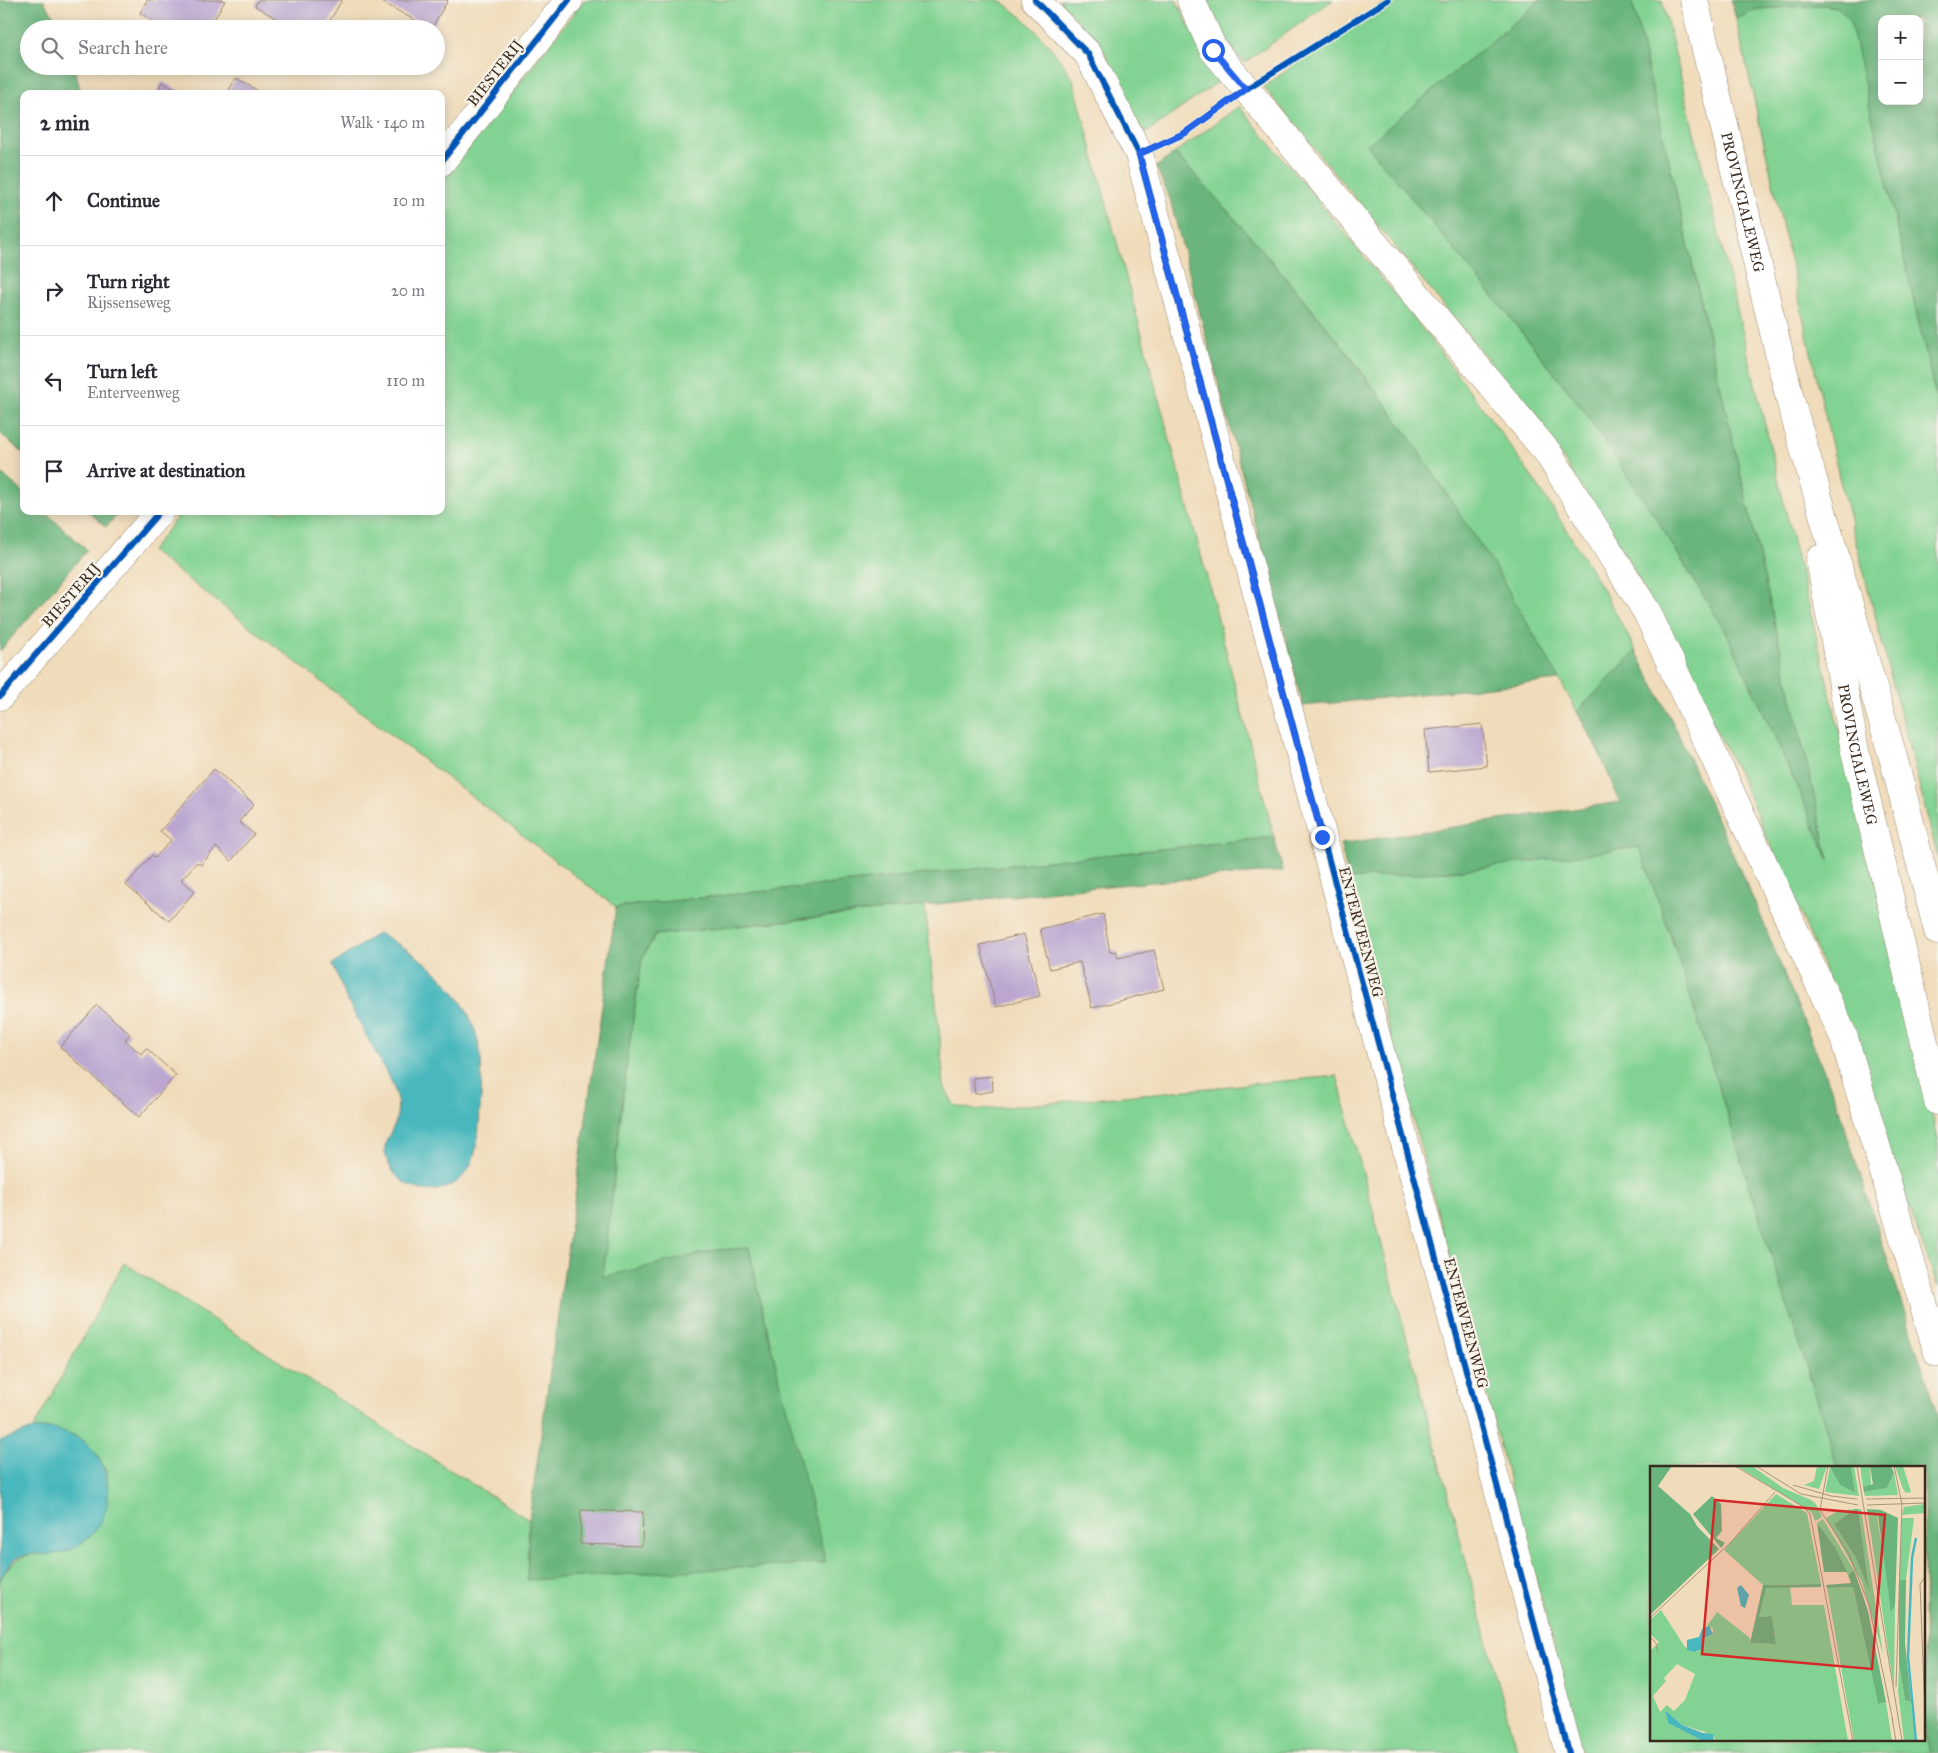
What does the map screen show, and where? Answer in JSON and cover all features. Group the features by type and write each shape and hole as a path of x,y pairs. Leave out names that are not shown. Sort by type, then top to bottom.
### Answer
{"main road":[{"name":"BIESTERIJ","path":"445,157 569,0"},
{"name":"ENTERVEENWEG","path":"1035,0 1088,54 1139,154 1568,1753"},
{"path":"1191,0 1213,50 1548,453 1648,612 1843,1035 1938,1354"},
{"name":"PROVINCIALEWEG","path":"1694,0 1792,403 1893,757 1938,931"},
{"name":"PROVINCIALEWEG","path":"1792,403 1855,752 1938,1101"},
{"name":"BIESTERIJ","path":"0,696 157,515"}],"green space":[{"path":"0,0 43,0 57,20 20,20 20,75 76,75 80,90 20,90 20,450 0,433"},
{"path":"584,0 1000,0 1023,18 1049,45 1073,79 1210,589 1274,837 616,907 151,551 179,515 445,515 445,178"},
{"path":"1059,0 1176,0 1218,82 1143,135 1103,49"},
{"path":"1207,0 1333,0 1244,63 1212,24"},
{"path":"1391,0 1541,0 1368,145 1493,296 1585,412 1652,512 1726,632 1828,857 1632,0 1662,0 1938,1138 1938,1287 1816,949 1740,776 1631,565 1540,423 1264,87 1339,31"},
{"path":"1541,0 1632,0 1829,861 1777,741 1726,632 1652,512 1585,412 1493,296 1367,145"},
{"path":"1731,0 1938,0 1938,407 1850,20 1837,7 1823,5 1758,9 1736,19"},
{"path":"1823,5 1837,7 1850,20 1938,407 1938,858 1839,477 1736,19 1758,9"},
{"path":"1239,106 1453,368 1551,506 1595,577 1636,651 1577,712 1529,627 1478,543 1431,469 1379,395 1298,293 1175,153"},
{"path":"1175,153 1251,237 1339,342 1407,434 1495,567 1560,680 1303,706 1170,199 1156,167"},
{"path":"0,472 20,490 20,515 48,515 87,550 0,651"},
{"path":"92,515 116,515 106,527"},
{"path":"1636,651 1674,725 1759,912 1837,1103 1938,1416 1938,1753 1930,1753 1926,1740 1926,1466 1838,1466 1675,948 1639,847 1473,869 1349,879 1340,844 1620,802 1599,752 1577,712"},
{"path":"1274,837 1283,871 1084,888 655,935 642,959 627,1060 603,1277 716,1250 749,1248 769,1338 826,1563 527,1580 529,1520 616,907"},
{"path":"1639,846 1675,948 1838,1466 1650,1466 1650,1740 1926,1740 1930,1753 1582,1753 1349,879 1473,869"},
{"path":"925,906 944,1086 954,1105 974,1110 1337,1076 1517,1753 0,1753 0,1581 9,1567 21,1558 35,1554 52,1554 108,1476 95,1453 80,1438 59,1430 33,1429 124,1263 529,1520 527,1580 769,1338 749,1248 716,1250 603,1278 627,1060 642,959 655,935"}],"water":[{"path":"378,933 426,963 453,990 464,1006 478,1041 482,1084 474,1155 469,1168 461,1178 452,1185 441,1189 419,1189 408,1185 391,1168 385,1152 385,1145 398,1111 395,1092 345,996 333,964"},
{"path":"52,1428 78,1438 92,1449 101,1462 106,1476 108,1490 107,1505 95,1531 84,1542 70,1550 59,1553 22,1556 14,1560 0,1581 0,1441 33,1429"}],"building":[{"path":"147,0 225,1 213,20 151,20 140,13"},
{"path":"258,0 342,0 330,20 279,20 255,6"},
{"path":"378,0 448,0 436,20 415,20"},
{"path":"236,78 257,90 229,90"},
{"path":"162,82 179,90 158,90"},
{"path":"1482,724 1487,766 1429,772 1425,730"},
{"path":"214,769 254,804 239,822 254,834 231,861 216,847 201,865 197,862 181,880 195,891 169,921 126,885 152,855 155,858 171,840 160,831"},
{"path":"1103,914 1110,952 1116,951 1118,958 1154,950 1164,989 1092,1008 1080,962 1050,969 1040,929"},
{"path":"1024,934 1040,996 996,1007 980,945"},
{"path":"97,1005 130,1034 125,1040 141,1054 146,1048 176,1075 139,1117 60,1047"},
{"path":"992,1076 993,1091 975,1094 973,1078"},
{"path":"581,1510 643,1512 642,1546 580,1544"}],"cycle path":[{"path":"445,157 569,0"},
{"path":"1035,0 1088,54 1139,154 1569,1753"},
{"path":"1139,154 1185,133 1246,89 1388,0"},
{"path":"0,696 157,515"}],"route":[{"path":"1213,50 1246,89 1185,133 1139,154 1322,837"}]}
